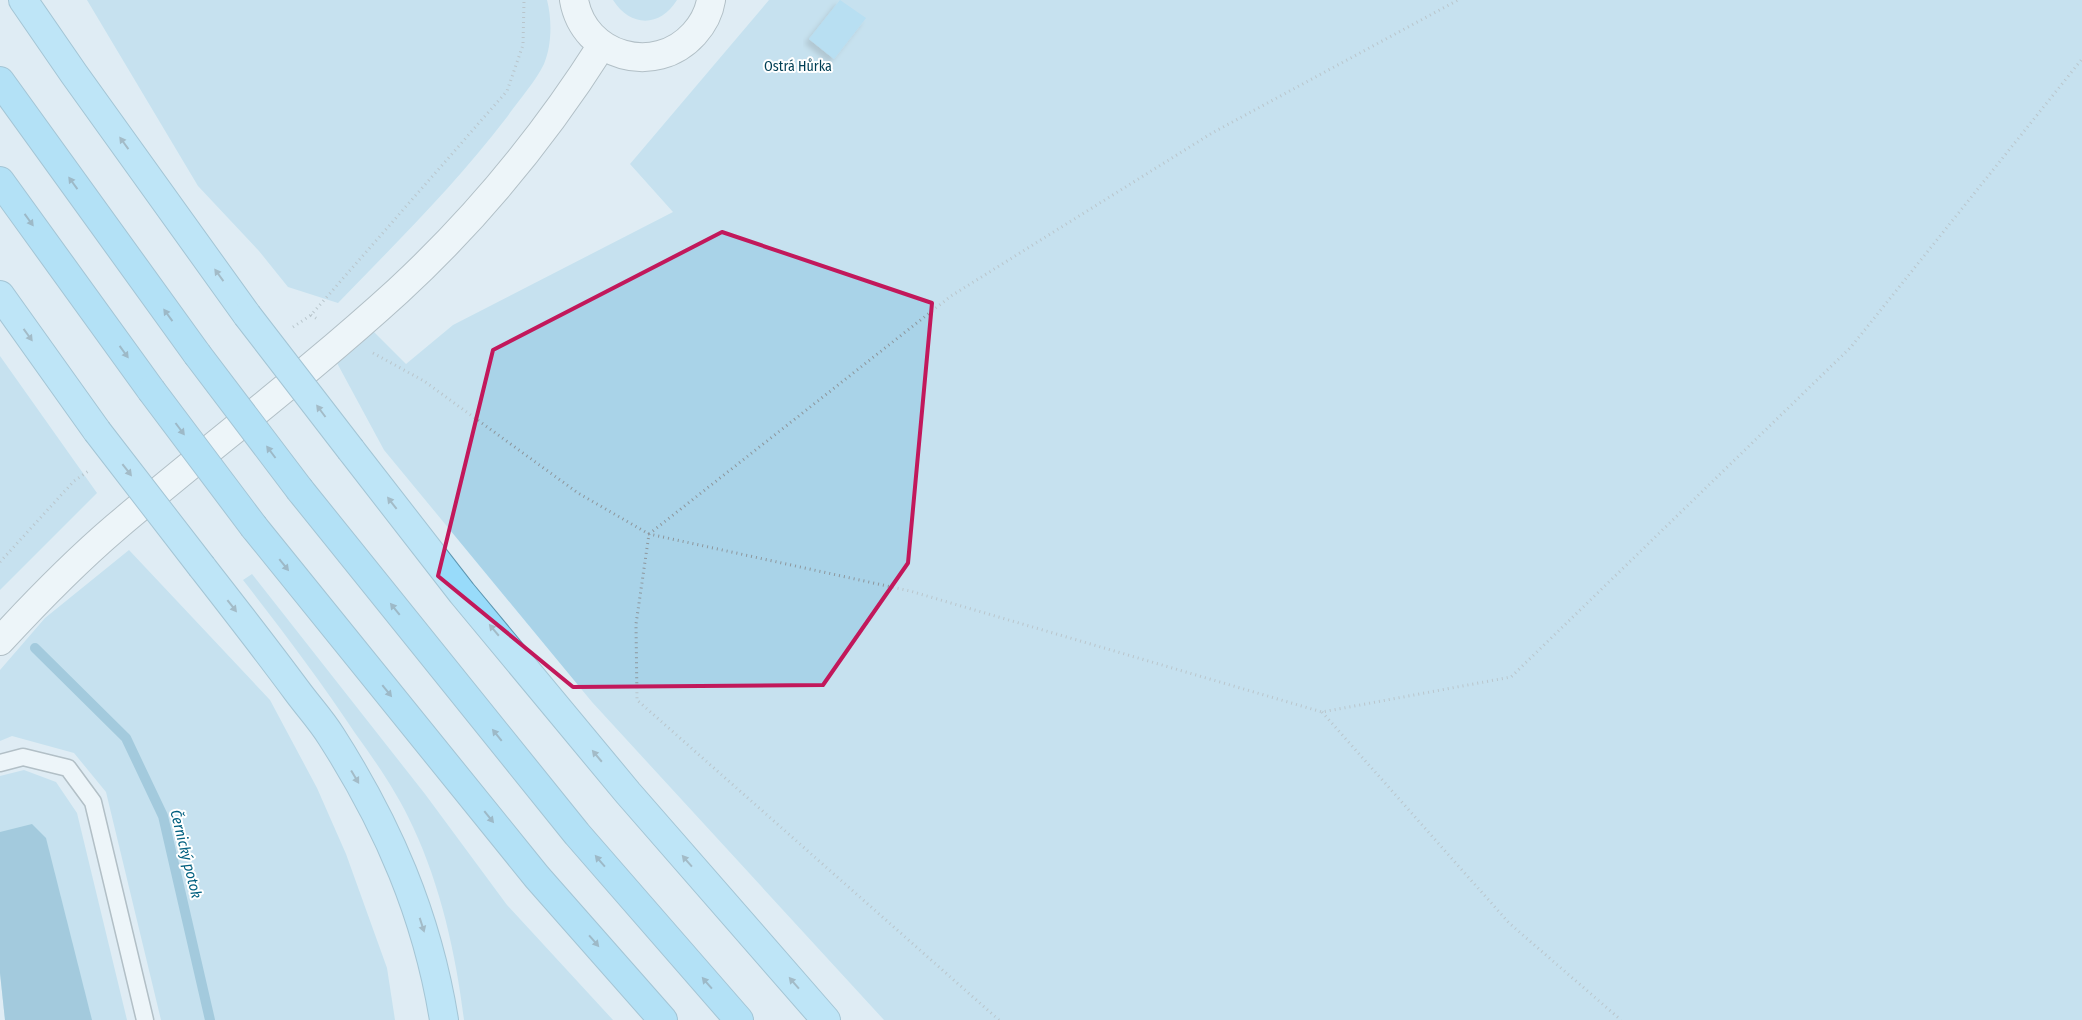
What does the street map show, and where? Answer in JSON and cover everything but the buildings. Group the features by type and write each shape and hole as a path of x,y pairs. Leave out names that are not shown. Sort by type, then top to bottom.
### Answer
{"highway":[{"path":"26,4 247,315 462,593 628,793 826,1020"},
{"path":"0,81 197,354 300,490 577,834 739,1020"},
{"path":"0,181 151,390 254,527 537,877 663,1020"},
{"path":"0,295 98,432 330,735 377,814 406,879 426,937 444,1020"}],"main road":[{"path":"574,0 576,11 586,30 602,45 622,55 644,58 666,54 686,42 701,26 711,0"},
{"path":"0,641 29,610 114,529 345,338 418,271 487,199 540,136 571,94 602,45"}],"lane":[{"path":"0,763 22,757 68,768 93,802 145,1020"}],"path":[{"path":"311,315 508,91 523,45 524,0"},
{"path":"999,1020 637,700 636,624 649,534 951,296 1212,133 1458,0"},
{"path":"345,338 424,381 578,494 649,534 910,591 1322,712 1511,677 1851,347 2082,59"},
{"path":"1322,712 1508,923 1621,1020"}],"highlighted area":[{"path":"722,232 932,303 908,563 823,685 573,687 438,576 493,350"}],"green space":[{"path":"87,0 547,0 550,15 550,40 547,57 541,71 487,142 425,213 338,303 288,287 259,251 198,186"},
{"path":"613,0 677,0 662,16 645,21 628,15"},
{"name":"Ostrá Hůrka","path":"769,0 2082,0 2082,1020 884,1020 592,702 384,450 337,363 373,331 406,364 453,325 673,212 630,164"},
{"path":"0,356 97,493 0,590"},
{"path":"129,550 270,700 317,788 346,854 387,968 395,1020 161,1020 106,792 74,753 12,736 0,741 0,670 45,618"},
{"path":"252,574 425,794 507,905 613,1020 464,1020 457,971 446,922 432,873 413,827 394,790 371,755 314,674 243,580"},
{"path":"24,770 56,782 77,813 127,1020 5,1020 0,973 0,776"}],"shaded area":[{"path":"32,824 46,838 92,1020 5,1020 0,973 0,832"}],"waterway":[{"name":"Černický potok","path":"35,648 126,738 163,816 210,1020"}]}
